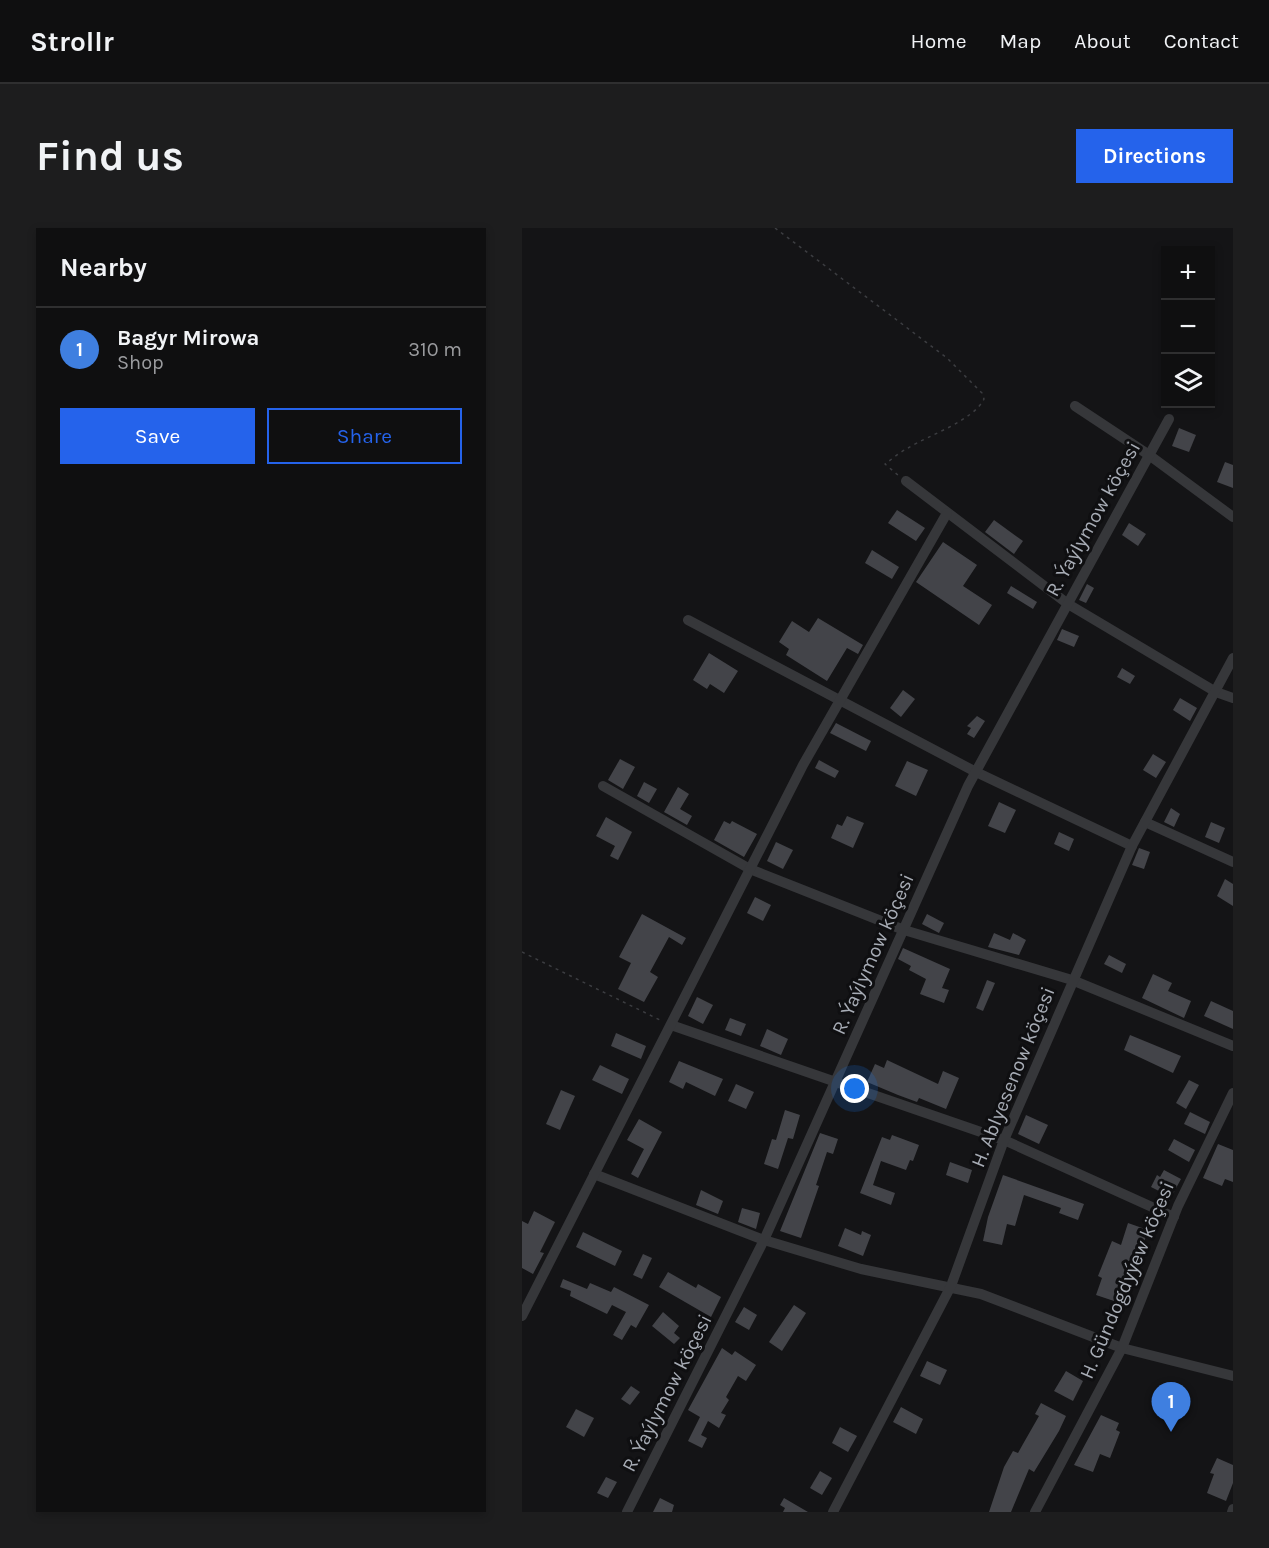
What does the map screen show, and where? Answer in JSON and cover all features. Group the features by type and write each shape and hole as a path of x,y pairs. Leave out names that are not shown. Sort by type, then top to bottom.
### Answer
{"street":[{"path":"1075,406 1149,455 1233,517"},
{"name":"R. Ýaýlymow köçesi","path":"627,1512 764,1240 976,772 1169,418"},
{"path":"906,481 1068,604 1216,692 1233,698"},
{"path":"522,1316 803,765 947,513"},
{"path":"688,620 976,772 1132,846"},
{"name":"H. Ablyesenow köçesi","path":"833,1512 951,1286 1004,1140 1132,846 1233,658"},
{"path":"603,786 750,869 904,930 1072,980 1233,1046"},
{"path":"1145,822 1233,862"},
{"path":"671,1025 1004,1140 1174,1217"},
{"name":"H. Gündogdyýew köçesi","path":"1035,1512 1122,1348 1174,1217 1233,1093"},
{"path":"594,1174 764,1240 861,1269 981,1294 1122,1348 1233,1376"}],"path":[{"path":"775,228 947,358 982,393 984,399 981,405 970,415 907,448 885,464 906,481"},
{"path":"522,952 671,1025"}],"building":[{"path":"1179,428 1196,435 1189,452 1172,446"},
{"path":"1225,462 1233,465 1233,488 1217,482"},
{"path":"897,510 925,528 916,541 888,523"},
{"path":"994,520 1023,541 1014,554 985,532"},
{"path":"1129,523 1146,534 1138,546 1122,535"},
{"path":"943,542 977,565 963,586 992,605 979,625 916,582"},
{"path":"872,550 899,567 892,579 865,563"},
{"path":"1087,584 1094,588 1086,603 1079,600"},
{"path":"1011,586 1037,602 1033,609 1007,593"},
{"path":"818,618 863,645 858,654 847,648 827,681 786,655 789,649 779,642 792,621 809,632"},
{"path":"1062,629 1079,636 1074,647 1057,640"},
{"path":"709,653 738,671 724,693 710,684 707,689 693,680"},
{"path":"1122,668 1135,676 1130,684 1117,677"},
{"path":"903,690 915,699 901,717 890,708"},
{"path":"1180,698 1197,708 1190,721 1173,710"},
{"path":"977,716 985,721 974,738 967,734 971,728 967,726"},
{"path":"836,723 871,741 866,751 830,733"},
{"path":"1153,754 1166,762 1156,778 1143,770"},
{"path":"620,759 635,767 623,789 608,780"},
{"path":"819,760 839,771 835,778 815,768"},
{"path":"907,761 928,770 916,796 895,786"},
{"path":"644,782 657,789 649,803 637,796"},
{"path":"678,787 689,794 680,809 692,816 687,825 664,812"},
{"path":"999,802 1016,810 1005,833 988,826"},
{"path":"1171,808 1180,814 1174,827 1164,822"},
{"path":"847,816 864,823 853,848 831,838 837,824 842,826"},
{"path":"606,817 632,832 618,860 610,856 615,846 596,836"},
{"path":"724,821 730,824 732,821 757,834 744,857 714,840"},
{"path":"1211,822 1225,828 1219,843 1205,837"},
{"path":"1059,832 1074,839 1069,851 1054,844"},
{"path":"776,842 793,850 783,869 767,861"},
{"path":"1139,848 1150,852 1144,869 1132,865"},
{"path":"1225,879 1233,884 1233,906 1217,896"},
{"path":"755,897 771,905 763,921 747,913"},
{"path":"642,914 686,938 682,945 669,937 650,972 658,977 644,1002 618,989 631,963 619,957"},
{"path":"927,914 944,923 939,933 922,924"},
{"path":"994,933 1010,940 1013,933 1026,940 1019,955 988,947"},
{"path":"903,948 950,969 942,988 949,990 944,1003 920,994 926,979 909,970 911,966 898,959"},
{"path":"1109,955 1126,964 1122,973 1104,964"},
{"path":"1153,974 1172,983 1168,991 1191,1001 1184,1018 1142,998"},
{"path":"987,980 995,983 983,1011 976,1008"},
{"path":"697,997 713,1005 703,1024 688,1016"},
{"path":"1211,1001 1233,1011 1233,1029 1204,1016"},
{"path":"730,1018 746,1024 741,1036 725,1030"},
{"path":"767,1029 788,1039 781,1055 760,1046"},
{"path":"616,1033 646,1046 641,1059 611,1046"},
{"path":"1130,1035 1181,1056 1173,1073 1124,1050"},
{"path":"887,1060 938,1084 943,1071 959,1078 946,1109 919,1098 917,1102 867,1082 875,1064 884,1068"},
{"path":"679,1061 723,1079 715,1096 686,1082 683,1089 669,1082"},
{"path":"600,1065 629,1079 622,1094 592,1080"},
{"path":"1189,1080 1199,1085 1186,1109 1176,1103"},
{"path":"736,1084 754,1092 746,1109 728,1101"},
{"path":"561,1090 575,1096 560,1130 546,1124"},
{"path":"785,1110 800,1115 793,1139 788,1138 778,1169 764,1164 772,1139 776,1140"},
{"path":"1190,1112 1210,1122 1205,1134 1184,1124"},
{"path":"1026,1115 1048,1125 1039,1144 1018,1134"},
{"path":"639,1119 662,1132 638,1178 631,1174 644,1149 627,1140"},
{"path":"820,1133 838,1139 833,1154 827,1152 816,1185 819,1186 801,1238 780,1231"},
{"path":"892,1135 919,1145 913,1161 910,1160 906,1170 881,1161 873,1185 895,1193 891,1205 860,1193 882,1137 890,1140"},
{"path":"1174,1139 1195,1150 1189,1162 1168,1150"},
{"path":"1218,1144 1233,1150 1233,1182 1225,1179 1222,1186 1203,1178"},
{"path":"950,1162 972,1170 968,1183 946,1175"},
{"path":"1164,1170 1181,1179 1168,1203 1160,1199 1163,1193 1151,1187 1157,1175 1160,1177"},
{"path":"1003,1175 1084,1204 1078,1220 1059,1213 1061,1208 1024,1195 1015,1226 1007,1224 1002,1245 983,1241 988,1217"},
{"path":"701,1190 723,1201 718,1214 696,1205"},
{"path":"742,1208 760,1213 756,1229 738,1222"},
{"path":"534,1211 555,1222 540,1252 544,1253 533,1274 522,1268 522,1221 528,1224"},
{"path":"1128,1223 1148,1230 1129,1288 1126,1287 1120,1303 1096,1295 1102,1278 1098,1276 1112,1241 1121,1245"},
{"path":"845,1228 861,1235 862,1231 871,1235 863,1256 838,1246"},
{"path":"583,1232 622,1251 615,1266 576,1247"},
{"path":"643,1254 652,1258 642,1279 633,1275"},
{"path":"668,1272 696,1288 698,1284 721,1297 711,1317 659,1287"},
{"path":"563,1279 587,1289 590,1283 611,1292 614,1287 649,1305 636,1328 631,1325 622,1340 613,1335 626,1312 612,1305 607,1314 570,1296 571,1291 560,1287"},
{"path":"794,1305 806,1313 782,1351 769,1342"},
{"path":"744,1307 757,1315 749,1330 735,1322"},
{"path":"663,1312 679,1326 674,1333 680,1338 674,1344 652,1326"},
{"path":"722,1348 732,1355 735,1351 756,1365 746,1381 738,1376 726,1397 729,1400 721,1413 726,1415 719,1428 708,1421 701,1435 707,1438 702,1448 688,1441 700,1417 688,1410"},
{"path":"927,1361 947,1370 940,1385 920,1376"},
{"path":"1066,1371 1083,1381 1073,1401 1054,1391"},
{"path":"631,1386 640,1392 630,1405 621,1399"},
{"path":"1041,1403 1066,1416 1059,1431 1034,1472 1029,1469 1011,1512 989,1512 1004,1467 1013,1451 1018,1453 1039,1416 1035,1414"},
{"path":"901,1407 923,1419 916,1434 893,1422"},
{"path":"576,1409 594,1418 584,1437 566,1427"},
{"path":"1101,1415 1119,1423 1116,1430 1120,1432 1110,1458 1100,1454 1093,1472 1074,1465"},
{"path":"840,1427 857,1436 848,1452 832,1443"},
{"path":"1217,1458 1233,1465 1233,1483 1226,1501 1207,1493 1214,1474 1210,1473"},
{"path":"820,1471 832,1478 822,1495 810,1488"},
{"path":"606,1477 617,1482 608,1498 597,1493"},
{"path":"660,1498 674,1505 672,1512 653,1512"},
{"path":"784,1498 808,1512 783,1512 785,1508 780,1505"}],"place":[{"name":"Bagyr Mirowa","path":"1171,1432"}]}
